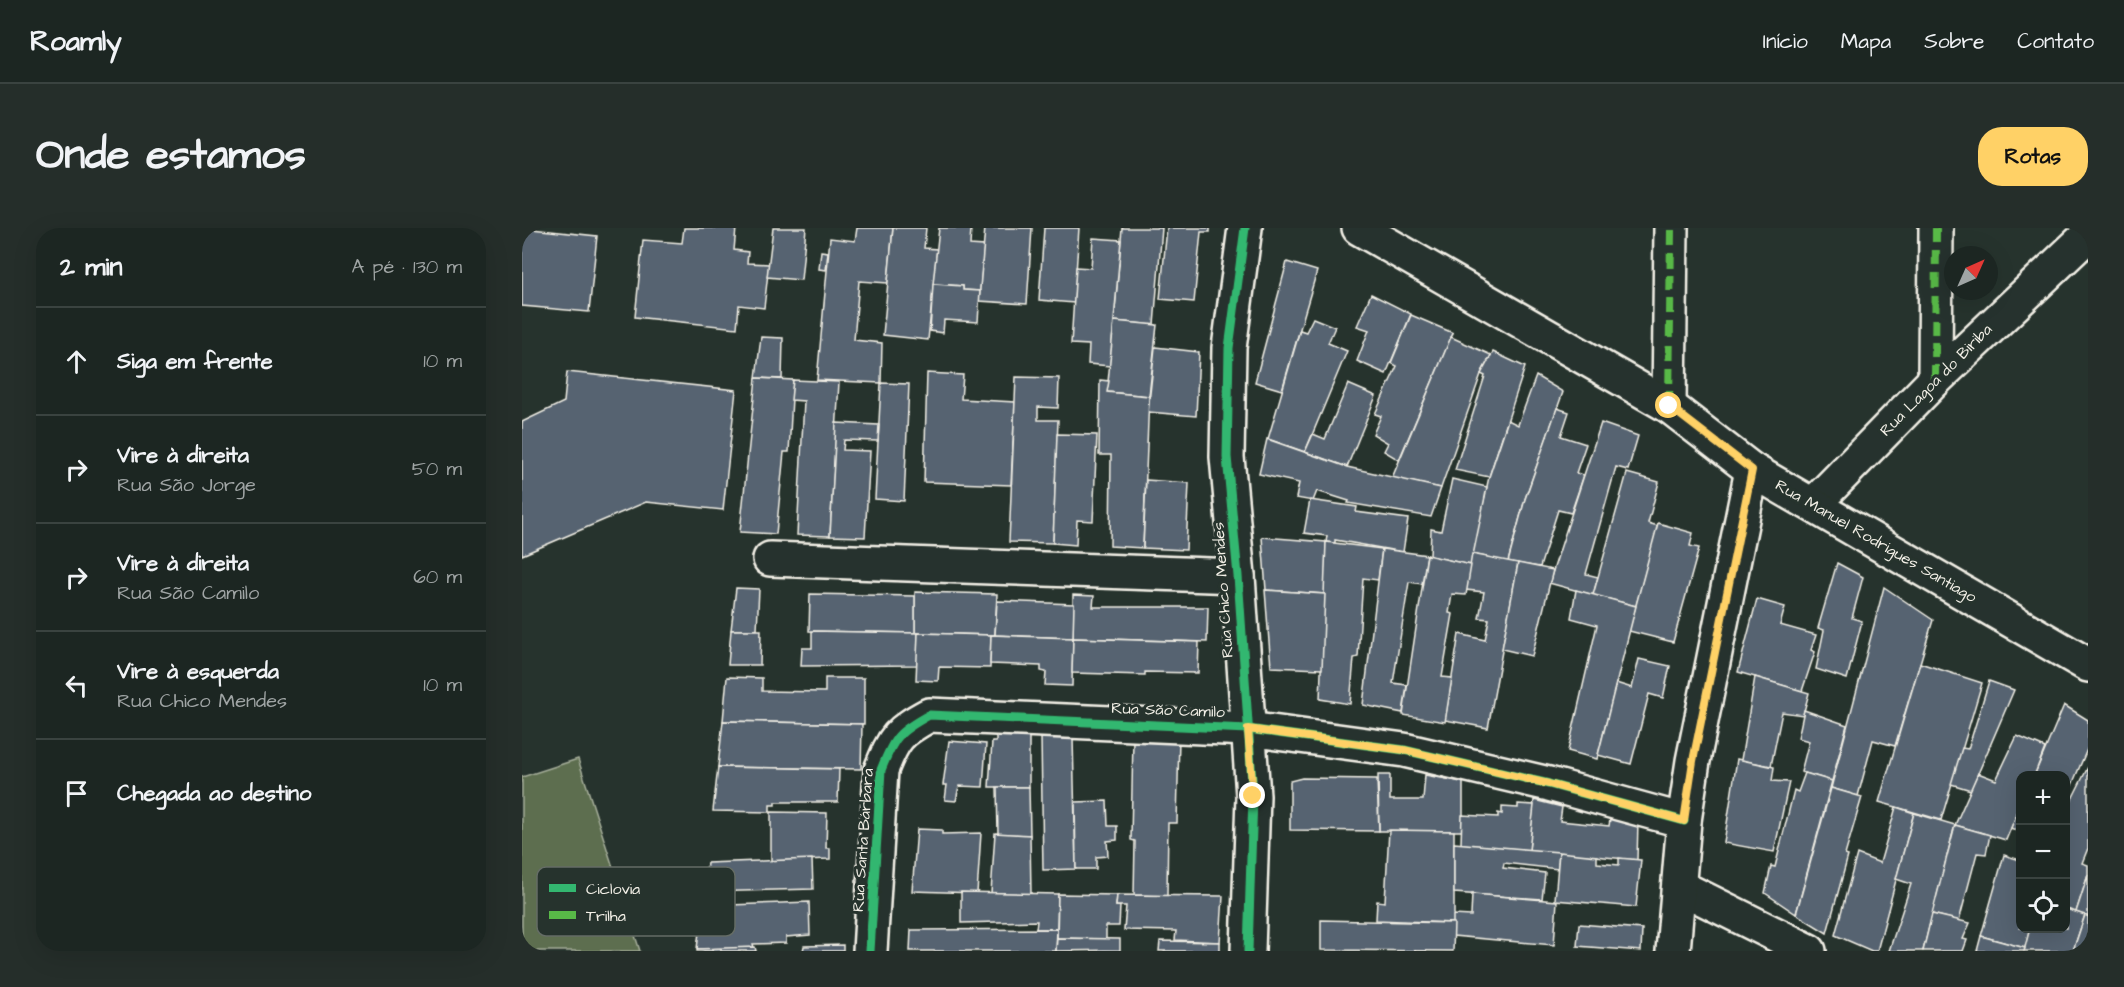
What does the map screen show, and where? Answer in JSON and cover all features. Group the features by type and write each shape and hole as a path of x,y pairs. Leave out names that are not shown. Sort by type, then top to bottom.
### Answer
{"street":[{"name":"Rua Chico Mendes","path":"1245,228 1229,348 1227,457 1238,576 1253,796 1248,951"},
{"name":"Rua Manuel Rodrigues Santiago","path":"1359,228 1669,406 1752,470 2088,665"},
{"path":"1669,406 1671,228"},
{"path":"1935,380 1936,228"},
{"name":"Rua Lagoa do Biriba","path":"1814,504 1935,380 2088,235"},
{"path":"1673,951 1684,821 1693,761 1752,470"},
{"path":"770,559 1238,576"},
{"name":"Rua São Camilo","path":"929,715 1248,729 1404,750 1549,784 1684,821"},
{"name":"Rua Santa Bárbara","path":"870,951 881,770 890,747 903,729 929,715"},
{"path":"1680,887 1809,951"}],"green space":[{"path":"578,759 613,867 537,867 537,936 635,936 640,951 522,951 522,777"}],"building":[{"path":"522,228 597,236 589,312 522,306"},
{"path":"684,228 736,228 734,250 748,252 747,263 769,264 764,308 739,305 737,328 635,317 643,240 682,243"},
{"path":"773,228 806,228 801,280 767,277"},
{"path":"857,228 893,228 888,283 859,281 854,340 882,343 881,383 817,380 830,238 855,241"},
{"path":"893,228 926,228 924,248 937,249 928,340 883,335"},
{"path":"939,228 971,228 970,245 984,246 980,291 963,290 963,286 933,284"},
{"path":"985,228 1032,228 1027,304 979,301"},
{"path":"1044,228 1079,228 1074,303 1039,300"},
{"path":"1122,228 1162,228 1154,325 1114,321"},
{"path":"1167,228 1210,228 1210,232 1201,232 1194,302 1160,299"},
{"path":"1093,238 1121,240 1110,366 1088,364 1089,345 1071,344 1076,267 1091,268"},
{"path":"821,251 828,252 826,270 819,269"},
{"path":"1287,262 1317,271 1282,390 1255,382"},
{"path":"933,284 963,286 963,290 980,291 978,322 944,320 943,333 930,331"},
{"path":"1371,294 1411,314 1386,374 1357,361 1369,330 1357,326"},
{"path":"1411,315 1453,333 1399,460 1384,451 1388,443 1373,434 1381,416 1375,414 1397,366 1391,363"},
{"path":"1313,318 1335,327 1328,343 1347,351 1305,452 1268,439 1300,330 1306,332"},
{"path":"1114,321 1157,325 1149,396 1107,392"},
{"path":"761,337 783,338 782,379 756,378"},
{"path":"1451,337 1491,355 1481,374 1441,488 1392,478"},
{"path":"1155,347 1199,352 1196,416 1148,412"},
{"path":"1493,352 1525,367 1489,477 1455,470 1485,376 1481,374"},
{"path":"567,372 736,390 723,510 646,502 522,555 522,422 564,402"},
{"path":"927,373 963,375 961,399 1015,402 1011,485 924,482"},
{"path":"1536,376 1563,392 1525,499 1508,562 1472,554 1489,477 1508,420 1518,425"},
{"path":"1016,377 1059,378 1058,408 1038,407 1038,420 1058,420 1053,543 1009,542"},
{"path":"756,378 793,380 789,452 784,452 776,534 740,532"},
{"path":"793,380 839,382 830,536 797,535 804,401 791,400"},
{"path":"1100,380 1109,381 1107,392 1149,396 1143,548 1110,546 1111,455 1099,455"},
{"path":"881,383 909,384 904,501 875,499"},
{"path":"1348,384 1376,396 1347,467 1305,452 1313,434 1325,439"},
{"path":"1557,408 1569,412 1561,436 1586,444 1576,473 1584,475 1571,513 1558,510 1540,567 1508,562 1525,499"},
{"path":"836,423 879,425 878,441 844,440 843,450 870,451 865,537 830,536"},
{"path":"1601,423 1638,436 1628,470 1616,467 1586,574 1598,577 1593,595 1549,583"},
{"path":"1057,434 1097,435 1093,521 1077,520 1076,545 1053,543"},
{"path":"1267,439 1347,467 1441,488 1431,517 1348,503 1349,501 1317,491 1313,501 1296,498 1299,483 1259,474"},
{"path":"1627,473 1659,482 1648,523 1658,526 1636,606 1593,595"},
{"path":"1452,479 1487,487 1471,565 1430,556 1431,529 1441,531"},
{"path":"1146,480 1189,483 1186,550 1143,548"},
{"path":"1310,500 1357,507 1356,512 1408,519 1403,552 1335,540 1335,543 1326,542 1327,536 1304,533"},
{"path":"1658,523 1693,533 1690,546 1699,548 1673,642 1629,631"},
{"path":"1262,537 1326,542 1325,594 1266,590"},
{"path":"1326,542 1382,549 1378,580 1363,578 1358,657 1354,658 1350,704 1320,699"},
{"path":"1382,549 1427,555 1422,584 1409,582 1393,683 1407,685 1403,713 1363,705"},
{"path":"1472,554 1518,563 1488,728 1445,720 1459,634 1485,640 1489,619 1479,618 1484,592 1466,590"},
{"path":"1427,555 1471,565 1466,595 1452,594 1449,613 1453,614 1442,677 1452,678 1445,722 1403,715"},
{"path":"1518,563 1553,570 1532,656 1502,649"},
{"path":"1837,563 1863,577 1852,618 1862,621 1847,679 1816,669 1824,630 1818,628"},
{"path":"1884,587 1933,620 1895,746 1873,740 1858,796 1831,788"},
{"path":"736,588 759,589 757,630 731,630"},
{"path":"1265,590 1325,594 1322,669 1271,667"},
{"path":"1576,590 1636,606 1597,759 1568,751 1597,625 1571,618"},
{"path":"915,592 997,594 995,635 915,633"},
{"path":"810,594 915,596 915,633 809,631"},
{"path":"1073,595 1094,596 1093,607 1208,607 1207,642 1073,638"},
{"path":"1757,599 1785,607 1780,625 1816,635 1811,650 1815,652 1802,691 1738,672"},
{"path":"997,601 1074,604 1073,638 995,635"},
{"path":"731,630 761,630 760,665 728,665"},
{"path":"812,631 918,633 918,665 801,666 802,648 812,648"},
{"path":"918,633 991,635 990,668 939,667 938,681 916,680"},
{"path":"991,635 1073,638 1072,686 1045,685 1046,672 1041,671 1041,666 990,664"},
{"path":"1073,638 1199,642 1198,673 1145,672 1145,675 1072,673"},
{"path":"1639,659 1670,666 1663,698 1649,694 1631,764 1598,755 1616,683 1632,688"},
{"path":"1920,663 1982,683 1941,820 1879,802"},
{"path":"727,677 762,678 762,691 825,692 825,678 864,678 864,724 723,721"},
{"path":"1755,677 1809,693 1803,715 1782,712 1771,766 1741,760"},
{"path":"1989,681 2014,690 1971,790 1951,784 1962,748 1968,749"},
{"path":"2064,705 2088,720 2088,747 2070,790 2070,771 2036,771"},
{"path":"1804,710 1847,725 1832,781 1801,772 1809,741 1798,738"},
{"path":"723,721 862,724 861,769 718,767"},
{"path":"996,734 1029,735 1029,787 989,787 992,742 996,742"},
{"path":"1041,736 1073,738 1076,869 1043,870"},
{"path":"2017,736 2045,748 2036,771 2016,771 2016,816 2006,840 1955,825 1978,773 1996,780"},
{"path":"1133,738 1179,738 1177,823 1168,823 1167,896 1134,895 1135,841 1131,840"},
{"path":"949,741 986,744 983,787 959,786 956,801 945,800 947,785 943,785"},
{"path":"1737,759 1774,767 1772,781 1789,782 1774,852 1724,843"},
{"path":"718,767 839,769 838,802 775,802 775,805 770,805 770,812 713,811"},
{"path":"2088,767 2088,848 2082,863 2088,865 2088,875 2076,912 2070,910 2070,803"},
{"path":"1805,773 1832,781 1796,914 1765,893 1771,866 1775,867 1794,790 1798,792"},
{"path":"1378,775 1390,775 1390,800 1423,800 1425,775 1463,782 1463,831 1379,831"},
{"path":"1302,778 1377,779 1379,831 1290,830 1290,781"},
{"path":"997,787 1029,787 1030,835 998,834"},
{"path":"1831,788 1862,797 1845,855 1848,856 1827,933 1796,914"},
{"path":"1534,800 1562,807 1560,821 1609,826 1610,819 1638,822 1637,860 1529,850"},
{"path":"1107,801 1108,826 1117,826 1117,840 1107,841 1108,856 1096,857 1096,869 1076,869 1075,802"},
{"path":"1518,804 1534,805 1529,850 1461,844 1462,815 1498,817 1498,813 1502,814 1502,807 1518,808"},
{"path":"1896,807 1914,813 1877,951 1872,951 1835,935 1857,854 1880,863"},
{"path":"771,812 827,813 826,848 830,848 830,859 771,861"},
{"path":"1914,813 1955,825 1923,951 1889,951 1911,884 1896,879"},
{"path":"2016,816 2016,830 2011,828"},
{"path":"1955,825 1990,835 1986,854 1977,853 1959,921 1932,914"},
{"path":"917,829 942,830 942,834 981,833 977,893 912,891"},
{"path":"1389,830 1454,831 1454,923 1376,920 1377,901 1385,902"},
{"path":"995,833 1030,835 1031,894 991,893"},
{"path":"1454,843 1559,852 1558,869 1504,863 1503,868 1545,873 1542,899 1454,893"},
{"path":"1559,852 1597,856 1597,863 1619,865 1619,858 1641,860 1636,907 1555,900"},
{"path":"2004,855 2016,859 2016,933 2029,933 2025,948 1981,936"},
{"path":"812,859 813,889 735,891 735,867 707,867 707,863"},
{"path":"2088,875 2088,917 2076,912"},
{"path":"961,892 1058,894 1057,929 1036,929 1037,921 961,923"},
{"path":"1058,894 1117,895 1116,906 1120,906 1119,926 1106,926 1106,939 1057,938"},
{"path":"1472,894 1557,901 1554,945 1453,936 1453,915 1471,916"},
{"path":"1117,895 1223,896 1220,942 1175,940 1176,931 1124,930 1126,906 1116,906"},
{"path":"809,902 810,935 786,937 786,943 753,944 754,948 697,949 699,936 735,936 735,905"},
{"path":"2070,910 2085,915 2073,951 2024,951 2029,933 2070,933"},
{"path":"1932,914 1970,923 1963,939 1967,940 1963,951 1923,951"},
{"path":"2085,915 2088,917 2088,951 2073,951"},
{"path":"1321,920 1454,923 1453,951 1321,950"},
{"path":"1579,924 1642,929 1641,951 1577,946"},
{"path":"1057,929 1056,951 910,951 911,930"},
{"path":"1981,936 2025,948 2024,951 1977,951"},
{"path":"1057,938 1120,939 1120,950 1056,951"},
{"path":"1160,941 1220,942 1220,951 1159,951"},
{"path":"843,945 843,951 803,951 804,946"},
{"path":"755,947 756,951 697,951 697,949"}],"marked path":[{"path":"1669,406 1671,228"},
{"path":"1935,380 1936,228"}],"cycle path":[{"path":"1245,228 1229,348 1227,457 1238,576 1253,796 1248,951"},
{"path":"870,951 881,770 898,736 929,715 1248,729 1404,750 1549,784 1684,821"}],"route":[{"path":"1253,796 1248,729 1404,750 1549,784 1684,821 1693,761 1752,470 1669,406"}]}
